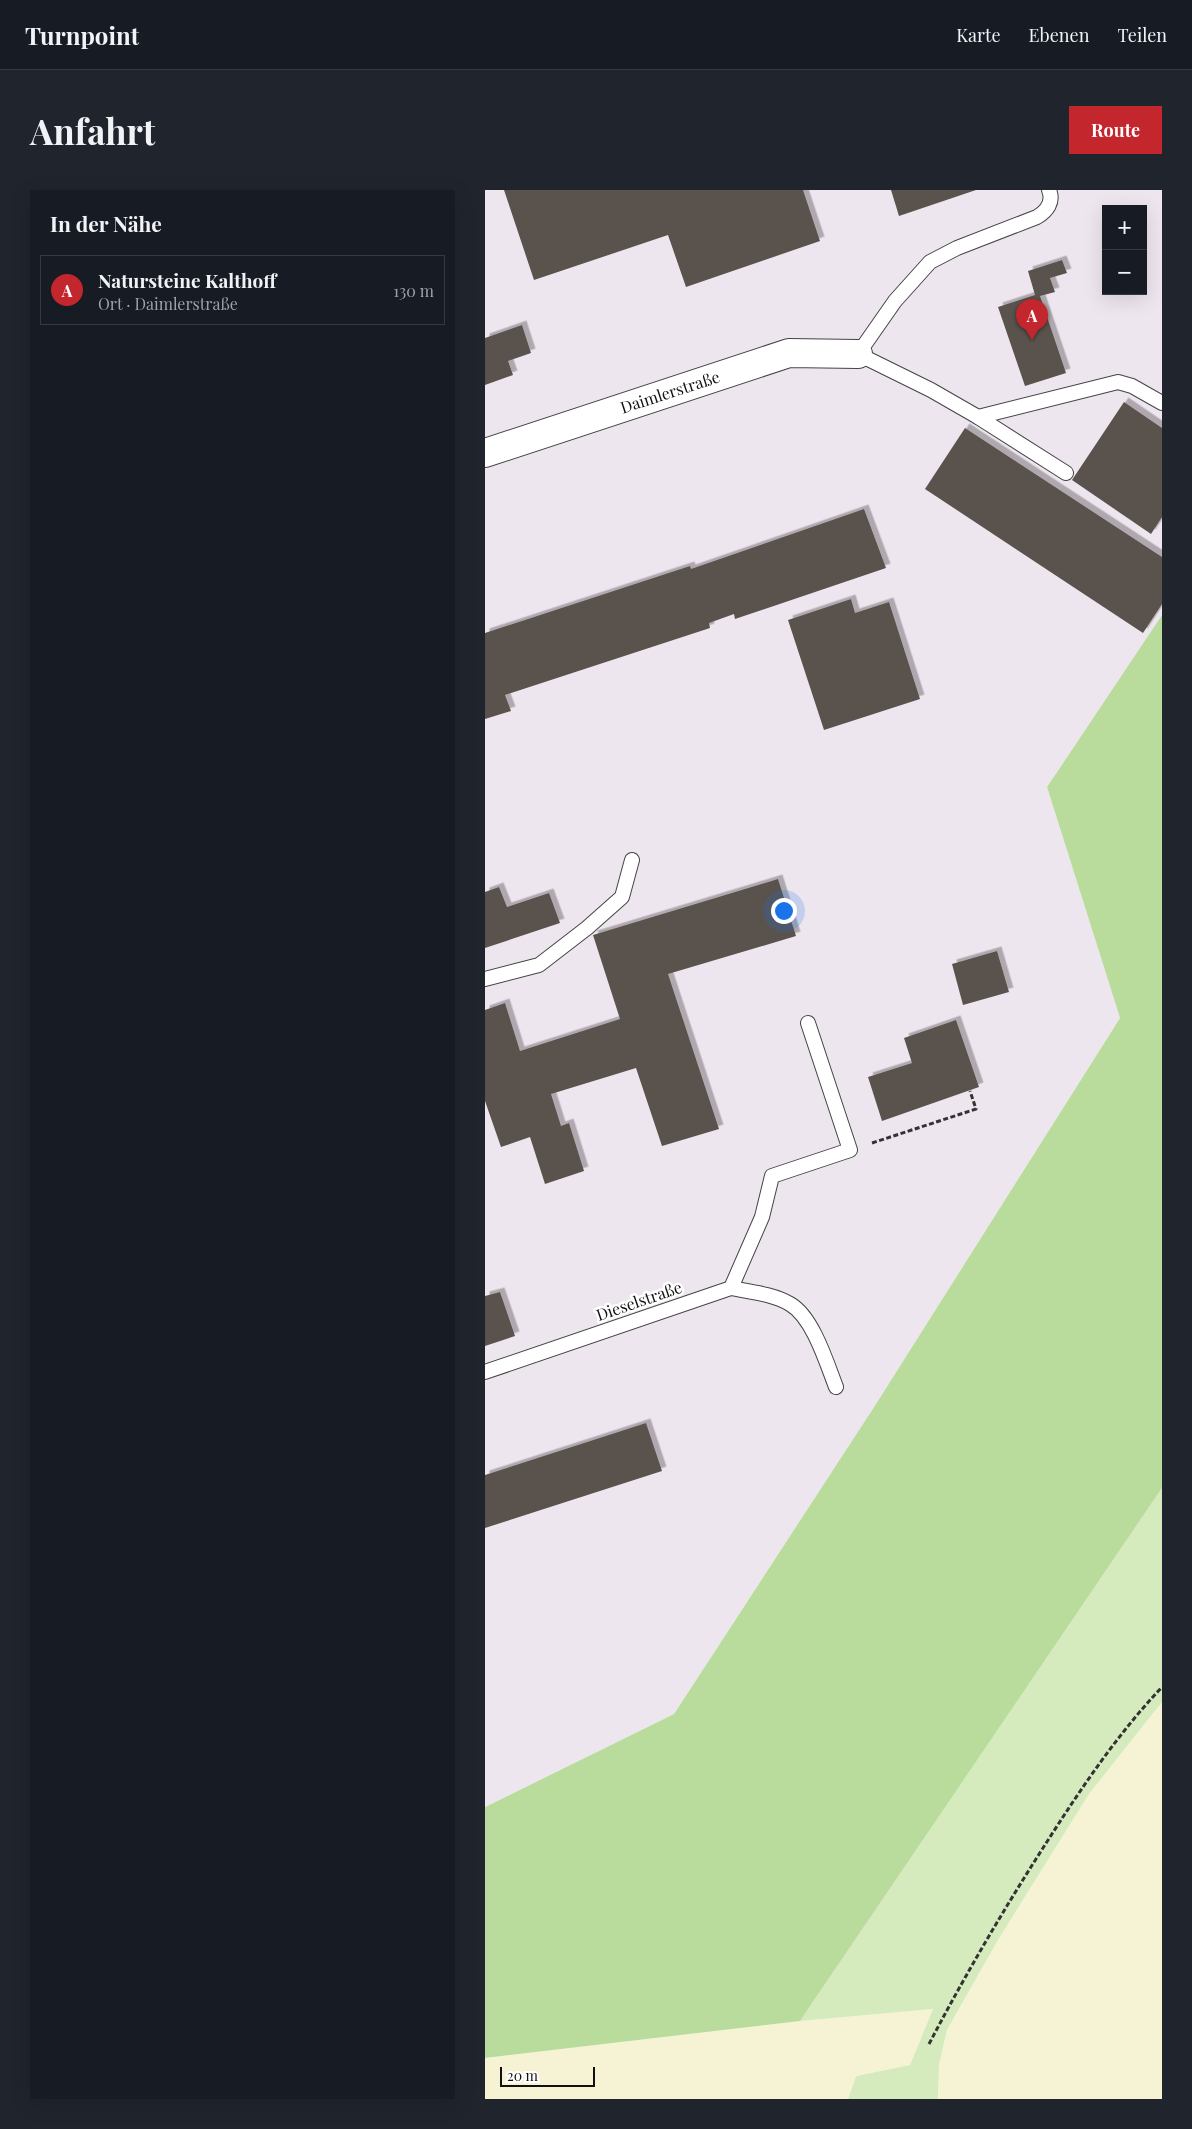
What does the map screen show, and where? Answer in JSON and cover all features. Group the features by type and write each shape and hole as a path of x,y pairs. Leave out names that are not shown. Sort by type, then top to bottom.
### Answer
{"street":[{"name":"Daimlerstraße","path":"485,453 789,353 858,354"}],"lane":[{"path":"1049,190 1051,196 1050,203 1045,212 1037,217 957,248 930,262 895,301 858,354 931,390 978,417 1066,473"},
{"path":"978,417 1117,382 1132,386 1162,403"},
{"path":"485,979 539,964 587,928 622,897 631,860"},
{"path":"808,1023 850,1150 772,1176 762,1218 731,1288 761,1293 791,1304 812,1327 836,1387"},
{"name":"Dieselstraße","path":"485,1372 731,1288"}],"path":[{"path":"850,1150 976,1109 970,1091"},
{"path":"929,2044 964,1978 1082,1785 1162,1687"}],"shaded area":[{"path":"485,190 1162,190 1162,615 1047,787 1120,1018 876,1404 674,1714 485,1807"},
{"path":"1162,1702 1162,2099 938,2099 939,2065 947,2030 998,1940 1089,1794"},
{"path":"933,2009 910,2065 856,2076 848,2099 485,2099 485,2058 800,2021"}],"green space":[{"path":"1162,615 1162,1488 800,2021 485,2058 485,1807 674,1714 876,1404 1120,1018 1047,787"},
{"path":"1162,1488 1162,1702 1089,1794 998,1940 947,2030 939,2065 938,2099 848,2099 856,2076 910,2065 933,2009 800,2021"}],"building":[{"path":"504,190 803,190 820,241 686,287 668,235 534,280"},
{"path":"891,190 976,190 899,216"},
{"path":"1062,260 1067,273 1050,278 1055,292 1040,296 1066,373 1025,386 998,307 1035,295 1028,271"},
{"path":"522,325 531,353 508,361 513,375 485,385 485,338"},
{"path":"1124,402 1162,428 1162,517 1151,534 1072,480"},
{"path":"965,428 1162,557 1162,604 1143,633 925,489"},
{"path":"864,509 886,568 735,619 734,614 709,623 710,628 505,695 511,711 485,719 485,633 690,566 691,569"},
{"path":"851,599 855,613 889,602 920,699 824,730 788,620"},
{"path":"778,879 796,936 668,974 719,1129 662,1146 636,1068 551,1094 561,1126 569,1123 584,1171 545,1184 530,1137 501,1147 485,1101 485,1010 505,1003 520,1051 620,1019 593,935"},
{"path":"499,887 507,907 549,893 560,923 485,948 485,892"},
{"path":"997,951 1009,992 963,1005 952,964"},
{"path":"956,1020 979,1087 882,1121 868,1077 912,1063 904,1038"},
{"path":"500,1292 515,1336 485,1346 485,1296"},
{"path":"646,1423 662,1471 485,1528 485,1475"}],"place":[{"name":"Natursteine Kalthoff","path":"1032,340"}]}
